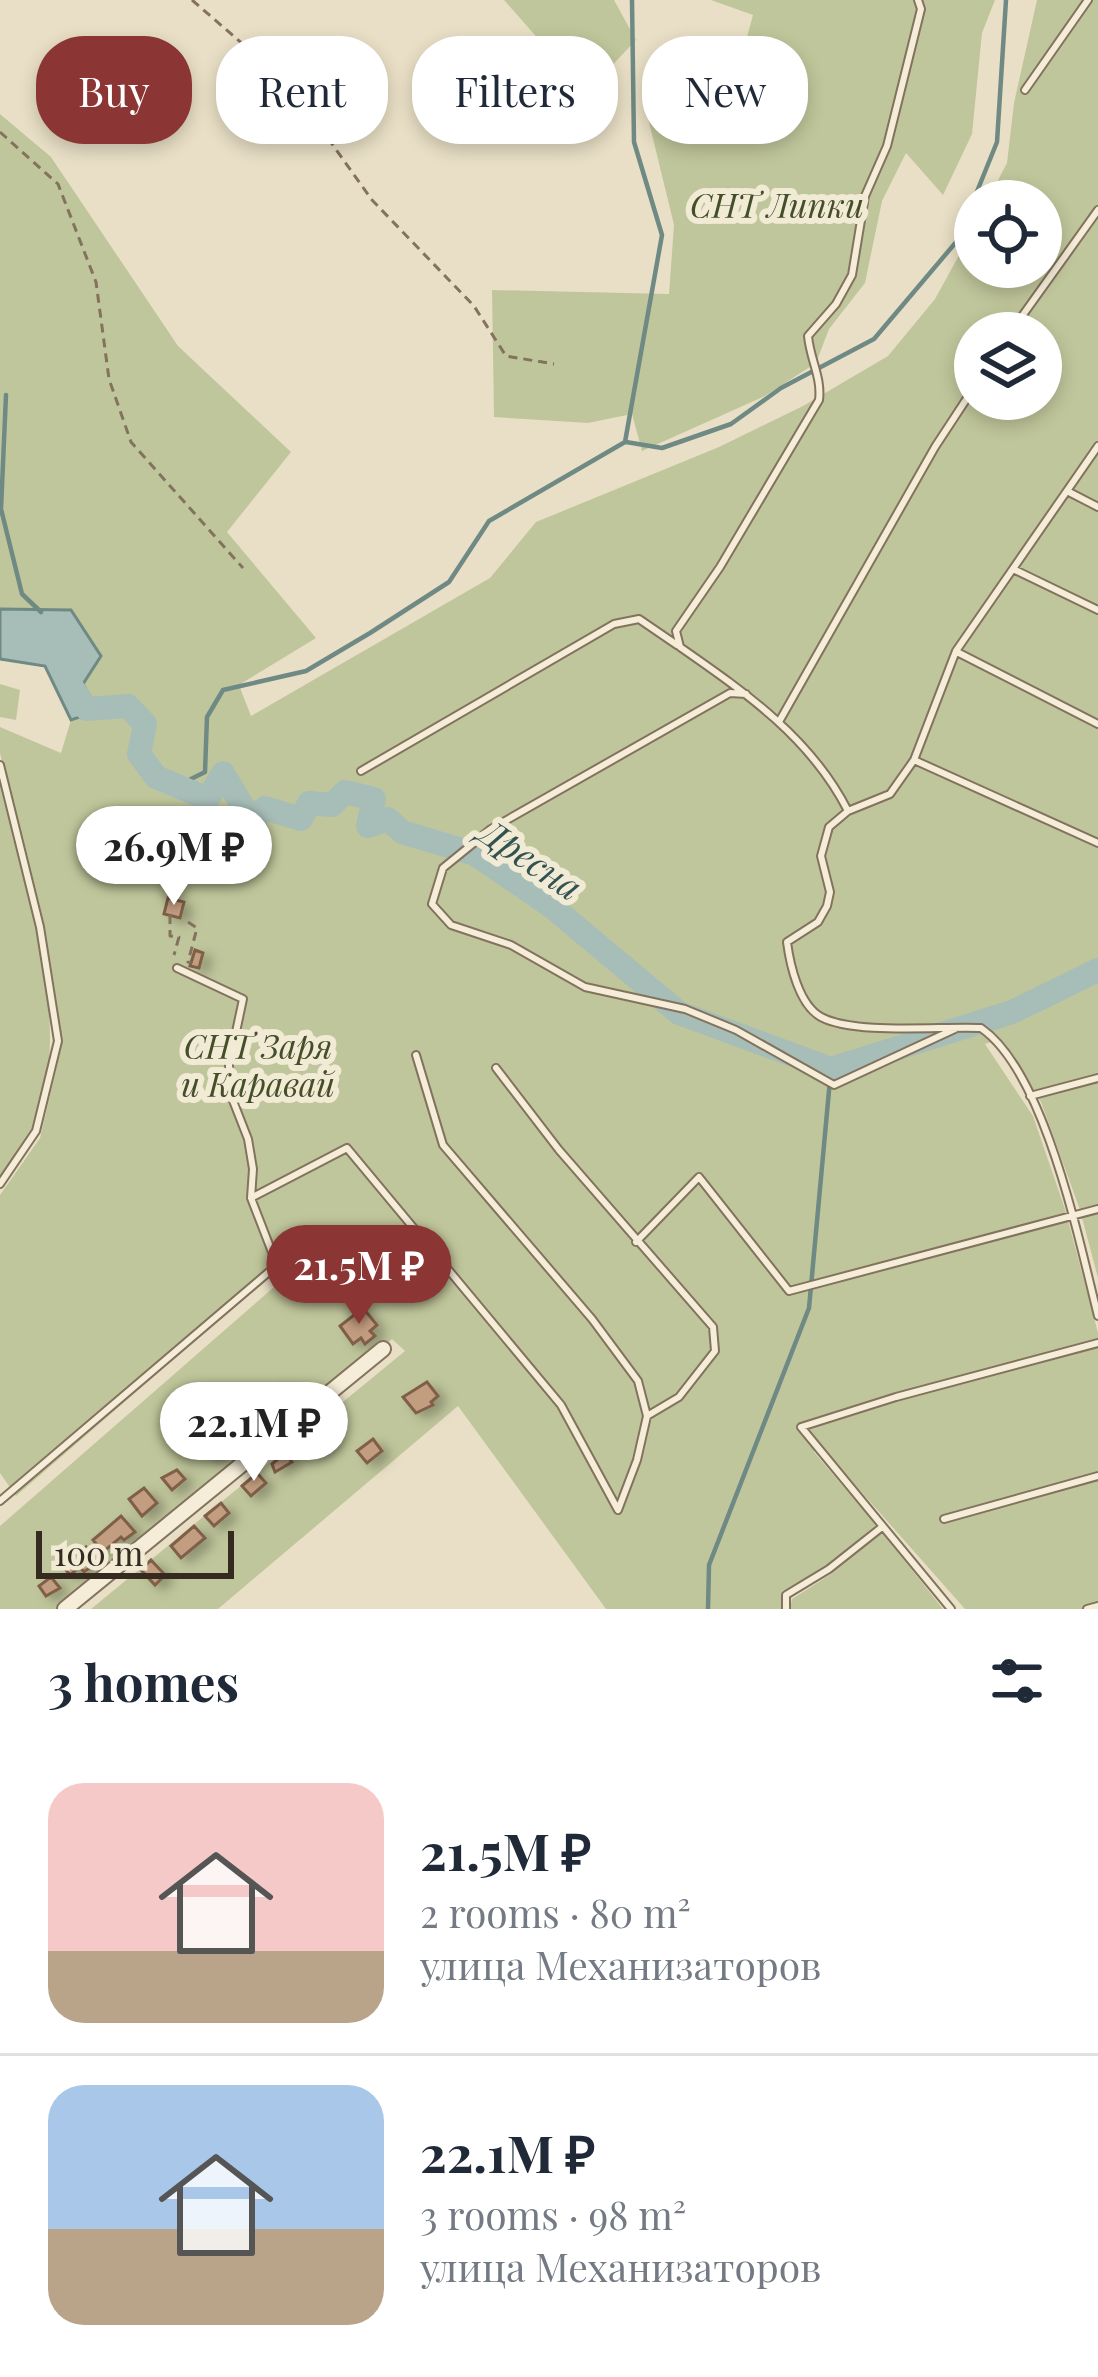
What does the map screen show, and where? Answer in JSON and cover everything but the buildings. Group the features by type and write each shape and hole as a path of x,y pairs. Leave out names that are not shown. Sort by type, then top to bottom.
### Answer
{"street":[{"path":"65,1609 383,1349"}],"lane":[{"path":"680,647 676,631 720,567 819,400 819,378 808,335 836,304 852,275 865,196 898,110 921,9 918,0"},
{"path":"1024,90 1088,0"},
{"path":"1025,312 1098,210"},
{"path":"780,721 954,418"},
{"path":"1098,446 956,651 914,760 890,794 829,826 820,856 830,892 827,906 818,922 787,942 790,965 806,1002 821,1017 858,1024 981,1028 1014,1060 1073,1216 1098,1316"},
{"path":"1067,491 1098,508"},
{"path":"1012,569 1098,610"},
{"path":"361,771 614,624 639,619 780,721 833,781 848,812"},
{"path":"956,651 1098,724"},
{"path":"746,694 730,693 491,829 443,868 431,904 451,925 511,945 585,987 685,1010 736,1030 834,1085 960,1027"},
{"path":"914,760 1098,843"},
{"path":"0,765 40,927 58,1041 36,1131 0,1184"},
{"path":"2,1496 277,1265 251,1198 250,1154 230,1093 229,1065 244,999 177,968"},
{"path":"251,1198 347,1148 561,1405 618,1510 647,1416 638,1381 592,1319 442,1145 416,1055"},
{"path":"496,1068 712,1328 715,1351 679,1397 647,1416"},
{"path":"1030,1096 1098,1078"},
{"path":"637,1242 699,1177 789,1291 1098,1209"},
{"path":"951,1609 801,1426 1098,1343"},
{"path":"944,1519 1098,1476"},
{"path":"786,1609 786,1595 830,1569 882,1527"},
{"path":"1087,1609 1098,1606"}],"path":[{"path":"192,0 290,85 372,200 474,305 506,356 554,364"},
{"path":"0,132 58,184 96,282 109,379 131,442 243,568"},
{"path":"170,916 170,936 193,941"},
{"path":"188,922 197,928 191,962"},
{"path":"174,955 179,937"}],"green space":[{"path":"504,0 614,0 636,40 618,59 618,36 536,36"},
{"name":"СНТ Липки","path":"711,0 995,0 982,33 972,134 943,195 906,153 882,201 865,283 829,329 816,363 765,396 642,451 632,414 588,423 494,417 492,290 669,294 674,225 654,144 808,144 808,36 747,36 753,15"},
{"name":"СНТ Заря и Каравай","path":"1037,0 1098,0 1098,1278 1080,1210 1041,1102 1000,1039 985,1044 1033,1116 1065,1209 1098,1333 1098,1609 965,1609 818,1443 814,1452 876,1525 829,1566 782,1591 781,1609 606,1609 458,1406 218,1609 91,1609 405,1351 392,1339 66,1609 0,1609 0,1526 298,1266 288,1260 16,1496 0,1473 0,1195 40,1138 62,1044 45,937 0,753 0,727 61,753 71,720 97,711 83,684 70,610 0,609 0,114 51,157 178,346 291,452 227,532 316,638 239,685 251,716 490,578 536,522 719,447 803,406 888,356 935,299 954,264 954,288 1062,288 1062,180 998,180 1007,163 1014,103"},
{"path":"0,684 20,690 16,720 0,717"},
{"path":"0,782 43,959 50,1053 44,1096 31,1135 0,1181"},
{"path":"882,1532 943,1609 790,1609 792,1599"}],"water":[{"path":"0,609 71,610 101,656 83,684 98,711 71,720 45,666 0,659"}],"waterway":[{"path":"177,786 205,772 207,717 223,690 306,671 370,633 449,582 489,521 625,442 662,235 634,142 632,0"},
{"path":"626,442 662,448 731,424 781,388 874,339 957,241 997,142 1006,0"},
{"path":"6,395 1,509 22,594 41,612"},
{"name":"Дресна","path":"74,690 87,709 128,706 145,724 139,754 156,777 208,799 223,773 252,822 265,808 301,819 309,803 332,805 345,792 374,799 368,826 388,819 402,832 475,854 551,906 679,1013 831,1069 1012,1012 1098,970"},
{"path":"708,1609 709,1565 809,1308 831,1069"}]}
